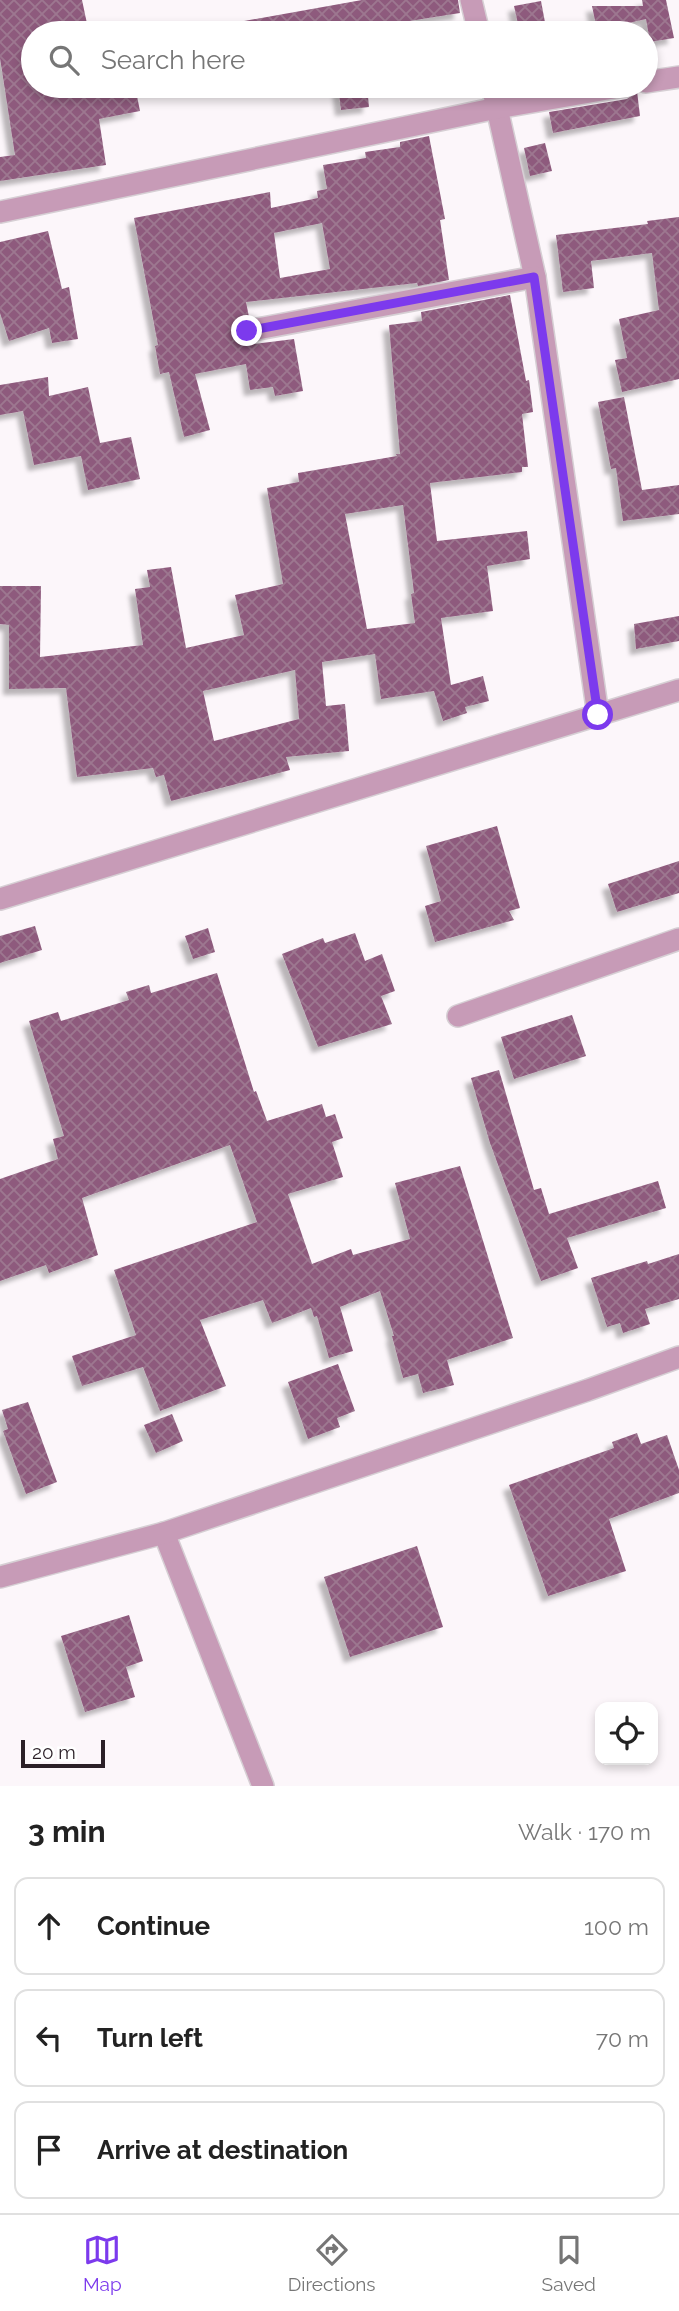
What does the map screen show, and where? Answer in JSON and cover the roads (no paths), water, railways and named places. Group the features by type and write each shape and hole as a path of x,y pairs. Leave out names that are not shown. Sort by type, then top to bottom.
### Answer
{"street":[{"path":"471,0 476,21"},
{"path":"658,80 679,77"},
{"path":"495,98 534,277 598,715"},
{"path":"0,212 497,107 552,98"},
{"path":"247,331 534,277"},
{"path":"0,899 679,690"},
{"path":"458,1017 679,939"},
{"path":"0,1577 164,1532 679,1357"},
{"path":"164,1532 263,1786"}]}
